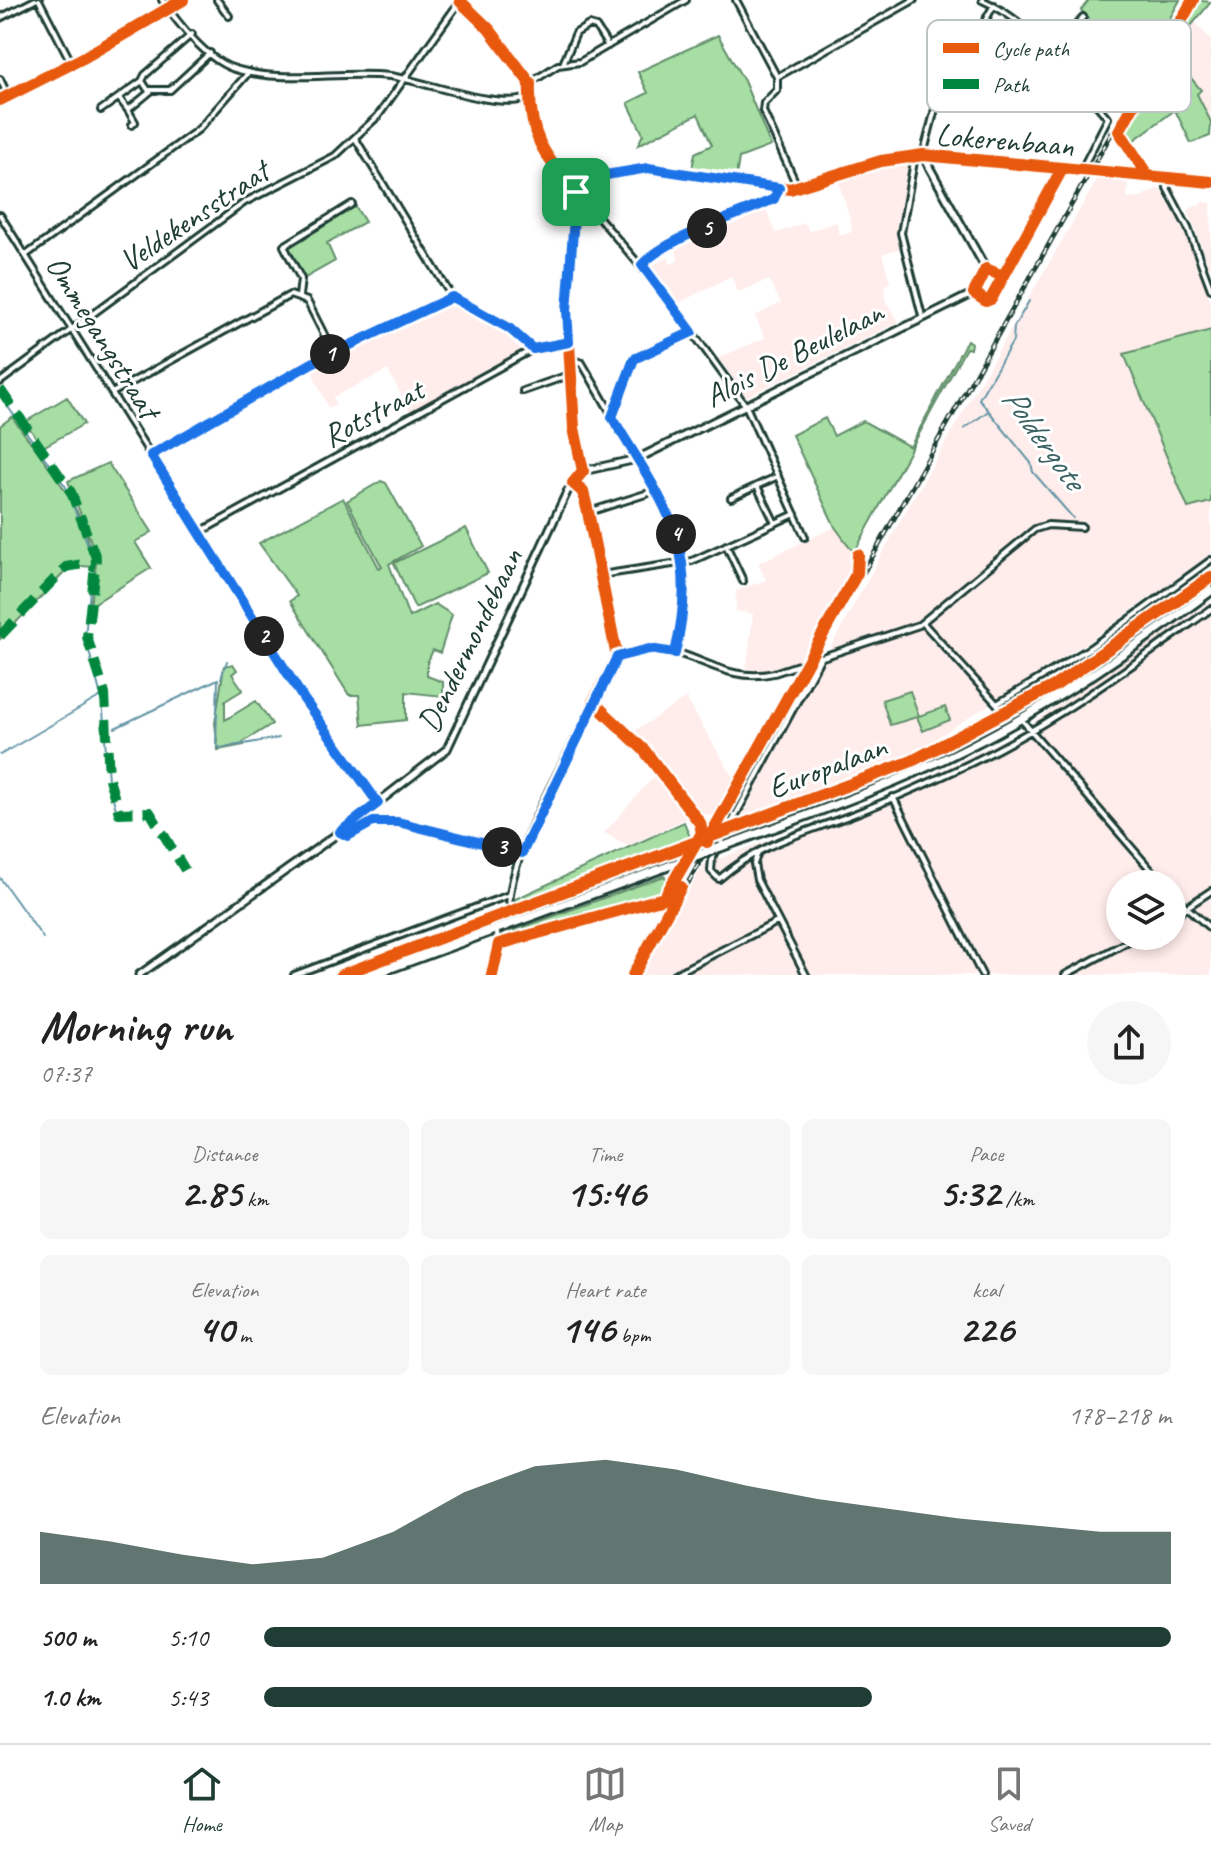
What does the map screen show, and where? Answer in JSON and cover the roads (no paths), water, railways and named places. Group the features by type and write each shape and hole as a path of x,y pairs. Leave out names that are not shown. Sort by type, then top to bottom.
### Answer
{"highway":[{"name":"Europalaan","path":"341,975 883,774 1006,714 1103,655 1211,577"},
{"name":"Europalaan","path":"372,975 887,785 1021,719 1109,664 1211,591"}],"street":[{"path":"0,18 37,0 72,64"},
{"path":"162,0 210,53 225,65 250,71 325,77 390,76 480,96 528,98"},
{"path":"0,100 72,64 183,0"},
{"path":"217,0 229,16"},
{"path":"461,0 530,83 528,98 535,133 548,161 576,192 578,205 568,297 569,342 574,428 583,471"},
{"name":"Veldekensstraat","path":"0,382 245,202 329,159 355,138 378,116 461,0"},
{"path":"530,83 554,67 580,62 686,0"},
{"path":"736,0 777,77 777,90 764,103 763,113 798,188"},
{"path":"777,77 914,0"},
{"path":"987,1 1011,20"},
{"path":"985,20 994,5"},
{"path":"563,64 576,33 589,25 596,27 608,46"},
{"path":"101,110 142,81 192,34"},
{"path":"128,110 151,91 170,90 210,53"},
{"path":"26,255 199,129 250,71"},
{"path":"0,79 8,96"},
{"path":"142,81 151,91"},
{"path":"118,98 135,122 132,125"},
{"path":"934,112 923,155 986,269 1003,276 1062,169"},
{"path":"1081,171 1108,118 1103,112"},
{"path":"1121,129 1120,134 1148,176"},
{"path":"355,138 452,297 509,328 533,349"},
{"name":"Lokerenbaan","path":"576,192 606,175 648,168 779,188 798,188 881,161 923,155 1211,182"},
{"path":"915,156 902,240 922,316"},
{"path":"1167,178 1167,188 1188,228 1211,289"},
{"path":"642,265 648,258 679,241 774,199 779,188"},
{"path":"299,296 301,279 284,246 352,204"},
{"path":"578,205 590,207 642,265 746,406 805,537"},
{"name":"Ommegangstraat","path":"0,215 303,698 378,803"},
{"path":"974,293 986,269"},
{"name":"Alois De Beulelaan","path":"583,471 637,459 974,293 988,301 1003,276"},
{"path":"299,296 310,306 333,352"},
{"path":"112,393 276,300 299,296"},
{"path":"151,455 333,352 452,297"},
{"path":"612,417 634,359 692,332"},
{"name":"Rotstraat","path":"199,533 533,349 569,342"},
{"path":"570,359 582,363 669,515 684,562 685,607 675,653"},
{"path":"523,391 554,377 570,375"},
{"name":"Dendermondebaan","path":"139,975 436,761 452,741 573,483 583,471"},
{"path":"731,498 778,476"},
{"path":"510,913 509,895 522,853 617,657 583,492 573,483"},
{"path":"757,486 775,523"},
{"path":"588,512 655,491"},
{"path":"601,575 684,562 795,514"},
{"path":"617,657 649,649 675,653 727,674 753,676 820,659 923,623 1035,529 1048,525 1082,527"},
{"path":"726,545 743,581"},
{"path":"997,704 1090,648 1211,560"},
{"path":"820,659 712,859 711,871 719,879 745,856 771,843 893,797 1031,732 1118,676 1211,609"},
{"path":"923,623 1006,714"},
{"path":"499,944 664,898 702,833 700,823 644,750 593,702"},
{"path":"1021,719 1151,870"},
{"path":"893,797 982,975"},
{"path":"367,811 373,822"},
{"path":"340,832 348,836 373,822 398,822 522,853"},
{"path":"758,852 755,872 806,975"},
{"path":"1211,891 1187,909 1211,929"},
{"path":"294,975 509,895"},
{"path":"673,975 778,921"},
{"path":"492,975 499,944 496,929"},
{"path":"1065,975 1112,950"}],"waterway":[{"name":"Poldergote","path":"1029,301 1014,327 1013,341 979,399 1031,463 1033,472 1073,518"},
{"path":"0,396 66,487 94,561"},
{"path":"964,429 987,412"},
{"path":"0,755 101,696 85,636 92,573"},
{"path":"221,678 227,661"},
{"path":"115,728 218,679 216,744 220,748 279,738"},
{"path":"102,696 108,780 117,813"},
{"path":"0,878 43,938"}],"railway":[{"path":"1176,20 1187,0"},
{"path":"636,975 1124,112"}]}
